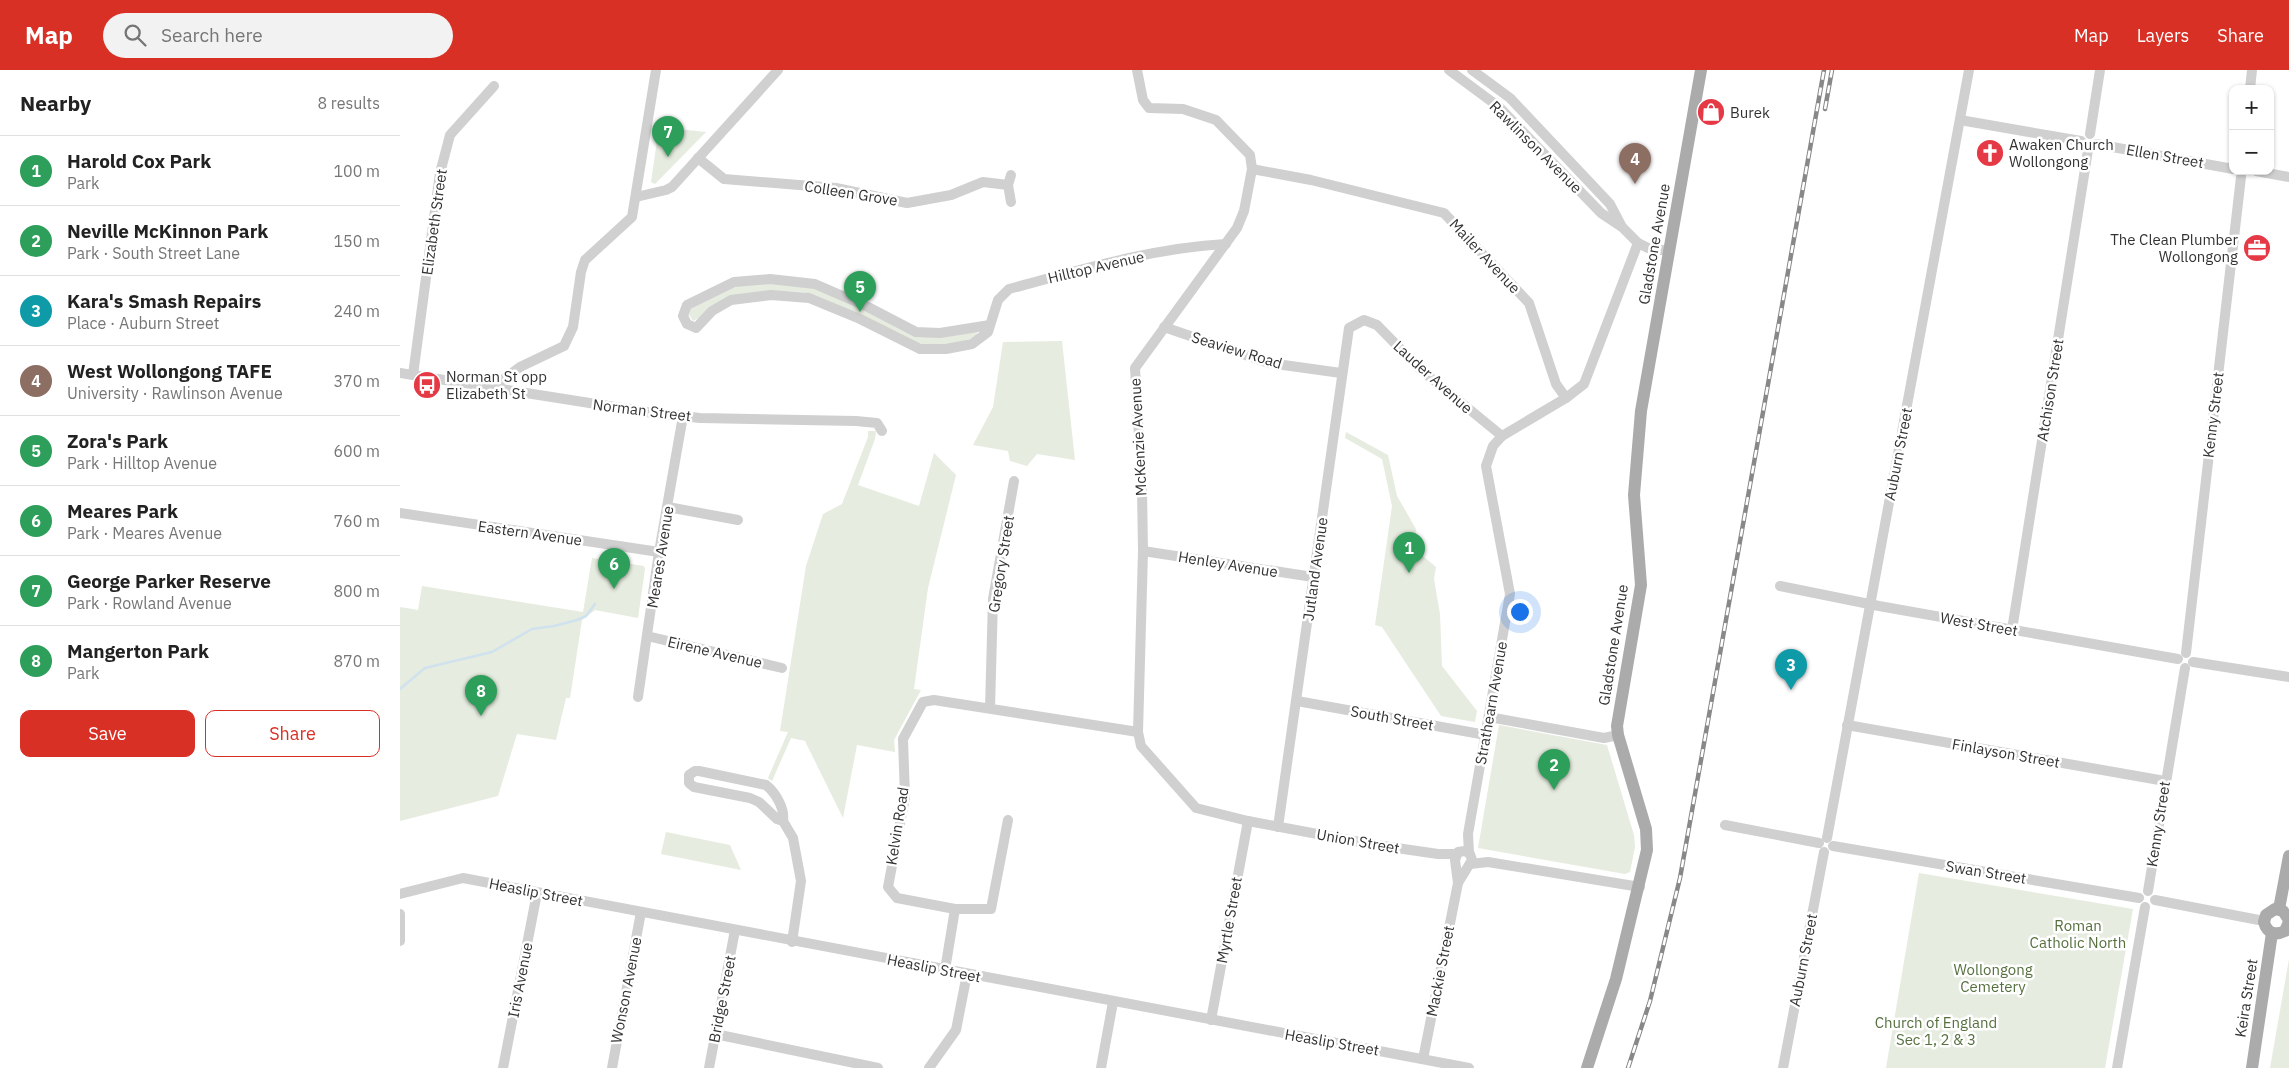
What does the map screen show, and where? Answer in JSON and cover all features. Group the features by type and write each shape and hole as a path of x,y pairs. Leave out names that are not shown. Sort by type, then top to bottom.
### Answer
{"main road":[{"name":"Gladstone Avenue","path":"1587,1068 1611,997 1646,857 1647,836 1618,735 1618,715 1641,585 1634,495 1641,412 1701,70"},
{"path":"2279,909 2289,856"},
{"path":"2279,909 2287,914 2289,923 2285,931 2280,934 2272,933 2265,927 2264,921 2268,912 2279,909"},
{"name":"Keira Street","path":"2252,1068 2272,933"}],"street":[{"path":"493,387 520,367 559,350 568,341 573,327 582,266 589,256 632,217 656,70"},
{"path":"636,197 666,190 672,186 778,70"},
{"path":"1137,70 1142,100 1149,108 1183,109 1216,120 1250,155 1252,169"},
{"name":"Rawlinson Avenue","path":"1449,70 1499,107 1601,213 1622,227 1638,243 1648,248 1668,251"},
{"name":"Rawlinson Avenue","path":"1472,70 1510,98 1610,204 1622,227"},
{"name":"Auburn Street","path":"1782,1068 1826,845 1970,70"},
{"path":"2090,134 2100,70"},
{"path":"2250,85 2252,70"},
{"name":"Elizabeth Street","path":"413,375 442,164 450,135 494,86"},
{"path":"1960,120 2081,141"},
{"path":"2090,134 2096,138 2092,147 2082,147 2081,141 2084,136 2090,134"},
{"name":"Ellen Street","path":"2092,147 2229,170"},
{"name":"Atchison Street","path":"2012,630 2092,147"},
{"name":"Colleen Grove","path":"698,158 724,179 836,188 907,203 951,195 983,182 1010,180 1011,202"},
{"name":"McKenzie Avenue","path":"1252,169 1244,211 1237,228 1135,368 1142,551 1138,732 1141,746 1196,808 1278,827"},
{"name":"Mailer Avenue","path":"1252,169 1310,180 1444,213 1529,303 1556,384 1566,398"},
{"path":"2274,174 2289,177"},
{"name":"Kenny Street","path":"2182,656 2239,175"},
{"name":"Strathearn Avenue","path":"1463,859 1510,594 1486,466 1494,446 1502,436 1566,398 1584,384 1638,243"},
{"name":"Hilltop Avenue","path":"990,324 940,333 916,332 868,307 816,284 770,279 734,282 687,305 683,316 687,324 696,328 712,312 731,300 771,295 809,298 860,319 920,349 946,349 972,344 988,332 998,300 1009,289 1120,259 1226,244"},
{"name":"Jutland Avenue","path":"1278,827 1349,328 1364,320"},
{"name":"Lauder Avenue","path":"1364,320 1377,325 1420,370 1502,436"},
{"name":"Seaview Road","path":"1164,327 1269,363 1342,373"},
{"name":"Norman Street","path":"400,373 526,394 683,416 856,421 877,423 882,431"},
{"name":"Meares Avenue","path":"638,697 659,552 683,416"},
{"name":"Gregory Street","path":"990,708 993,599 1014,481"},
{"path":"668,507 738,520"},
{"name":"Eastern Avenue","path":"400,514 659,552"},
{"name":"Henley Avenue","path":"1142,551 1313,577"},
{"name":"West Street","path":"1780,586 1870,605 2012,630 2182,656"},
{"name":"Eirene Avenue","path":"647,636 782,668"},
{"path":"2182,656 2180,666 2189,665 2289,677"},
{"name":"Kenny Street","path":"2148,891 2165,780 2189,665"},
{"name":"Kelvin Road","path":"956,909 897,898 888,887 905,797 903,739 923,702 934,700 1138,732"},
{"name":"South Street","path":"1297,701 1486,735"},
{"path":"1489,717 1604,738 1618,735"},
{"name":"Finlayson Street","path":"1847,725 2165,780"},
{"path":"783,821 784,814 771,788 766,785 695,770 690,775 690,783 694,787 750,798 759,802 783,821 793,838 802,881 792,942"},
{"path":"945,970 956,909 991,909 1008,820"},
{"name":"Myrtle Street","path":"1211,1020 1248,821"},
{"name":"Swan Street","path":"1725,825 1826,845 2139,898"},
{"name":"Union Street","path":"1278,827 1640,887"},
{"name":"Mackie Street","path":"1423,1059 1463,859"},
{"name":"Heaslip Street","path":"400,894 463,878 792,942 1468,1068"},
{"path":"2148,891 2152,893 2154,900 2152,905 2145,907 2140,904 2139,898 2142,892 2148,891"},
{"name":"Iris Avenue","path":"503,1068 537,893"},
{"path":"2154,900 2264,921"},
{"path":"2117,1068 2145,907"},
{"name":"Wonson Avenue","path":"612,1068 641,912"},
{"path":"400,914 400,941"},
{"name":"Bridge Street","path":"709,1068 735,930"},
{"path":"929,1068 956,1030 967,974"},
{"path":"1101,1068 1114,1002"},
{"path":"715,1034 878,1068"}],"green space":[{"path":"659,127 706,132 655,184 651,182"},
{"path":"754,282 817,287 853,303 915,336 978,330 976,337 945,346 924,345 803,292 772,291 744,294 693,321 689,315 691,308 731,288"},
{"path":"1062,341 1075,460 1037,454 1027,466 1010,461 1008,451 973,445 993,407 1003,342"},
{"path":"868,431 876,431 875,439 858,485 919,506 934,453 956,475 928,588 914,689 921,690 894,740 895,752 857,745 843,818 805,741 791,738 772,781 768,778 788,732 780,731 806,566 823,514 842,504 868,437"},
{"path":"1346,432 1388,455 1397,496 1416,529 1418,552 1436,567 1434,579 1440,614 1442,666 1477,711 1475,722 1441,716 1382,627 1375,625 1392,506 1382,459 1345,438"},
{"path":"592,558 644,566 638,618 595,610 582,620 570,698 566,698 556,740 517,734 498,796 400,821 400,607 418,610 422,586 583,612"},
{"path":"1499,725 1607,745 1634,835 1635,847 1630,872 1625,874 1478,848"},
{"path":"666,832 730,845 741,870 661,854"},
{"name":"Wollongong Cemetery","path":"1919,873 2133,909 2105,1068 1886,1068"},
{"path":"2289,959 2289,1068 2270,1068"}],"waterway":[{"path":"400,689 425,668 492,652 532,629 554,626 586,616 595,604"}],"railway":[{"path":"1628,1068 1650,1001 1680,878 1824,70"},
{"path":"1825,109 1832,70"}],"place":[{"name":"Burek","path":"1711,112"},
{"name":"Awaken Church Wollongong","path":"1990,153"},
{"name":"George Parker Reserve","path":"668,157"},
{"name":"West Wollongong TAFE","path":"1635,184"},
{"name":"The Clean Plumber Wollongong","path":"2257,248"},
{"name":"Zora's Park","path":"860,312"},
{"name":"Norman St opp Elizabeth St","path":"427,385"},
{"name":"Harold Cox Park","path":"1409,573"},
{"name":"Meares Park","path":"614,589"},
{"name":"Kara's Smash Repairs","path":"1791,690"},
{"name":"Mangerton Park","path":"481,716"},
{"name":"Neville McKinnon Park","path":"1554,790"}],"park label":[{"name":"Roman Catholic North","path":"2078,934"},
{"name":"Church of England Sec 1, 2 & 3","path":"1936,1030"}]}
